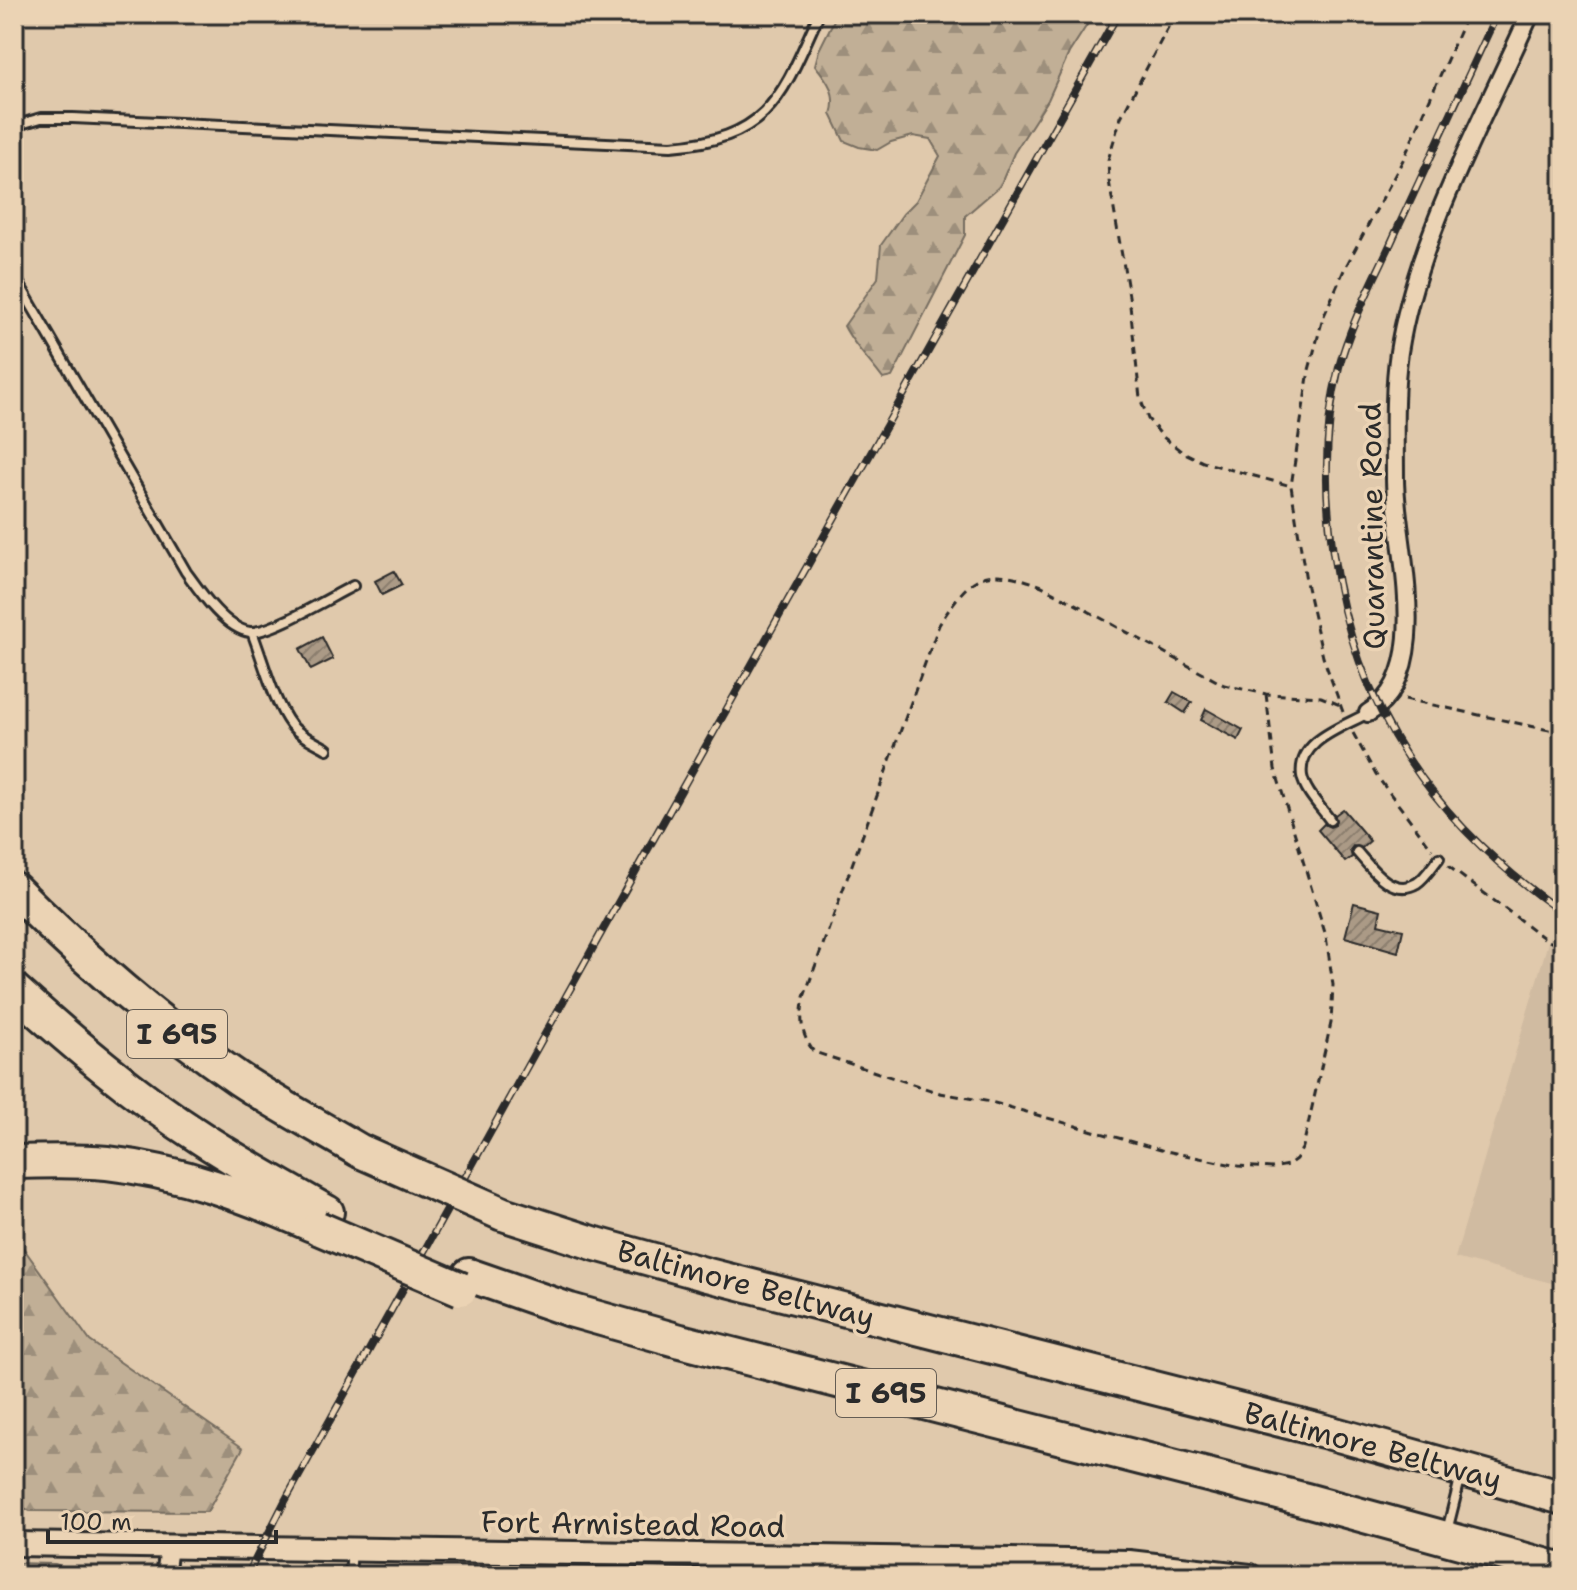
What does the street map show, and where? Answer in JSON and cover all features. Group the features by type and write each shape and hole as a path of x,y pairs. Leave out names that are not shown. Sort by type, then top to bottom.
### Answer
{"highway":[{"name":"Baltimore Beltway","path":"14,889 121,990 240,1079 360,1151 503,1214 708,1275 1324,1431 1563,1498"},
{"name":"I 695","path":"14,990 142,1098 323,1220 465,1282 680,1341 1291,1496 1563,1570"},
{"path":"14,1162 107,1163 152,1171 201,1182 323,1220"}],"street":[{"name":"Quarantine Road","path":"1368,713 1390,694 1403,661 1407,630 1395,486 1399,353 1409,306 1440,213 1530,14"},
{"name":"Fort Armistead Road","path":"14,1544 1129,1562 1250,1576"},
{"path":"165,1576 169,1547"}],"lane":[{"path":"14,126 41,118 73,118 671,146 704,143 729,136 752,123 768,108 782,92 819,14"},
{"path":"14,275 186,572 209,602 241,629 252,632 273,627 353,586"},
{"path":"252,632 291,725 303,736 327,749"},
{"path":"1330,820 1302,777 1303,760 1320,739 1368,713"},
{"path":"1357,852 1391,885 1404,886 1416,883 1439,858"},
{"path":"1445,1540 1462,1471"},
{"path":"350,1576 352,1549"}],"path":[{"path":"1175,14 1121,117 1108,160 1129,296 1140,398 1148,419 1163,437 1181,451 1203,462 1291,486"},
{"path":"1467,14 1404,158 1344,270 1323,318 1309,370 1291,486 1307,587 1323,657 1348,725 1376,775 1439,858 1548,941 1563,946"},
{"path":"1266,694 1275,769 1326,936 1333,985 1331,1023 1303,1147 1296,1159 1288,1165 1272,1168 1238,1166 1161,1150 991,1102 940,1093 814,1052 806,1042 801,1029 804,997 939,625 957,597 980,577 1013,575 1042,586 1169,658 1224,685 1266,694 1321,697 1340,705"},
{"path":"1390,694 1563,733"}],"shaded area":[{"path":"1554,922 1563,924 1563,1286 1455,1258"}],"green space":[{"path":"837,14 1094,14 1069,53 1048,100 1014,153 1000,186 965,216 965,235 892,377 883,379 844,326 878,278 881,245 916,201 940,156 930,139 913,136 877,150 844,141 831,114 833,100 830,87 815,65"},
{"path":"14,1235 90,1341 243,1448 207,1512 30,1511 14,1503"},
{"path":"14,1563 55,1564 77,1572 79,1576 14,1576"}],"building":[{"path":"394,571 402,585 382,595 375,581"},
{"path":"322,637 333,659 311,670 300,649"},
{"path":"1174,692 1192,702 1185,713 1168,702"},
{"path":"1206,709 1243,730 1238,740 1201,720"},
{"path":"1343,809 1370,841 1362,848 1353,846 1350,850 1352,857 1345,862 1318,830 1324,824 1330,827 1335,825 1335,815"},
{"path":"1354,903 1381,910 1378,924 1403,930 1398,952 1345,937"}],"railway":[{"path":"247,1576 285,1501 648,849 1118,14"},
{"path":"1497,14 1364,299 1344,350 1330,413 1328,507 1344,610 1360,663 1381,712 1408,758 1439,801 1476,841 1563,913"}]}
